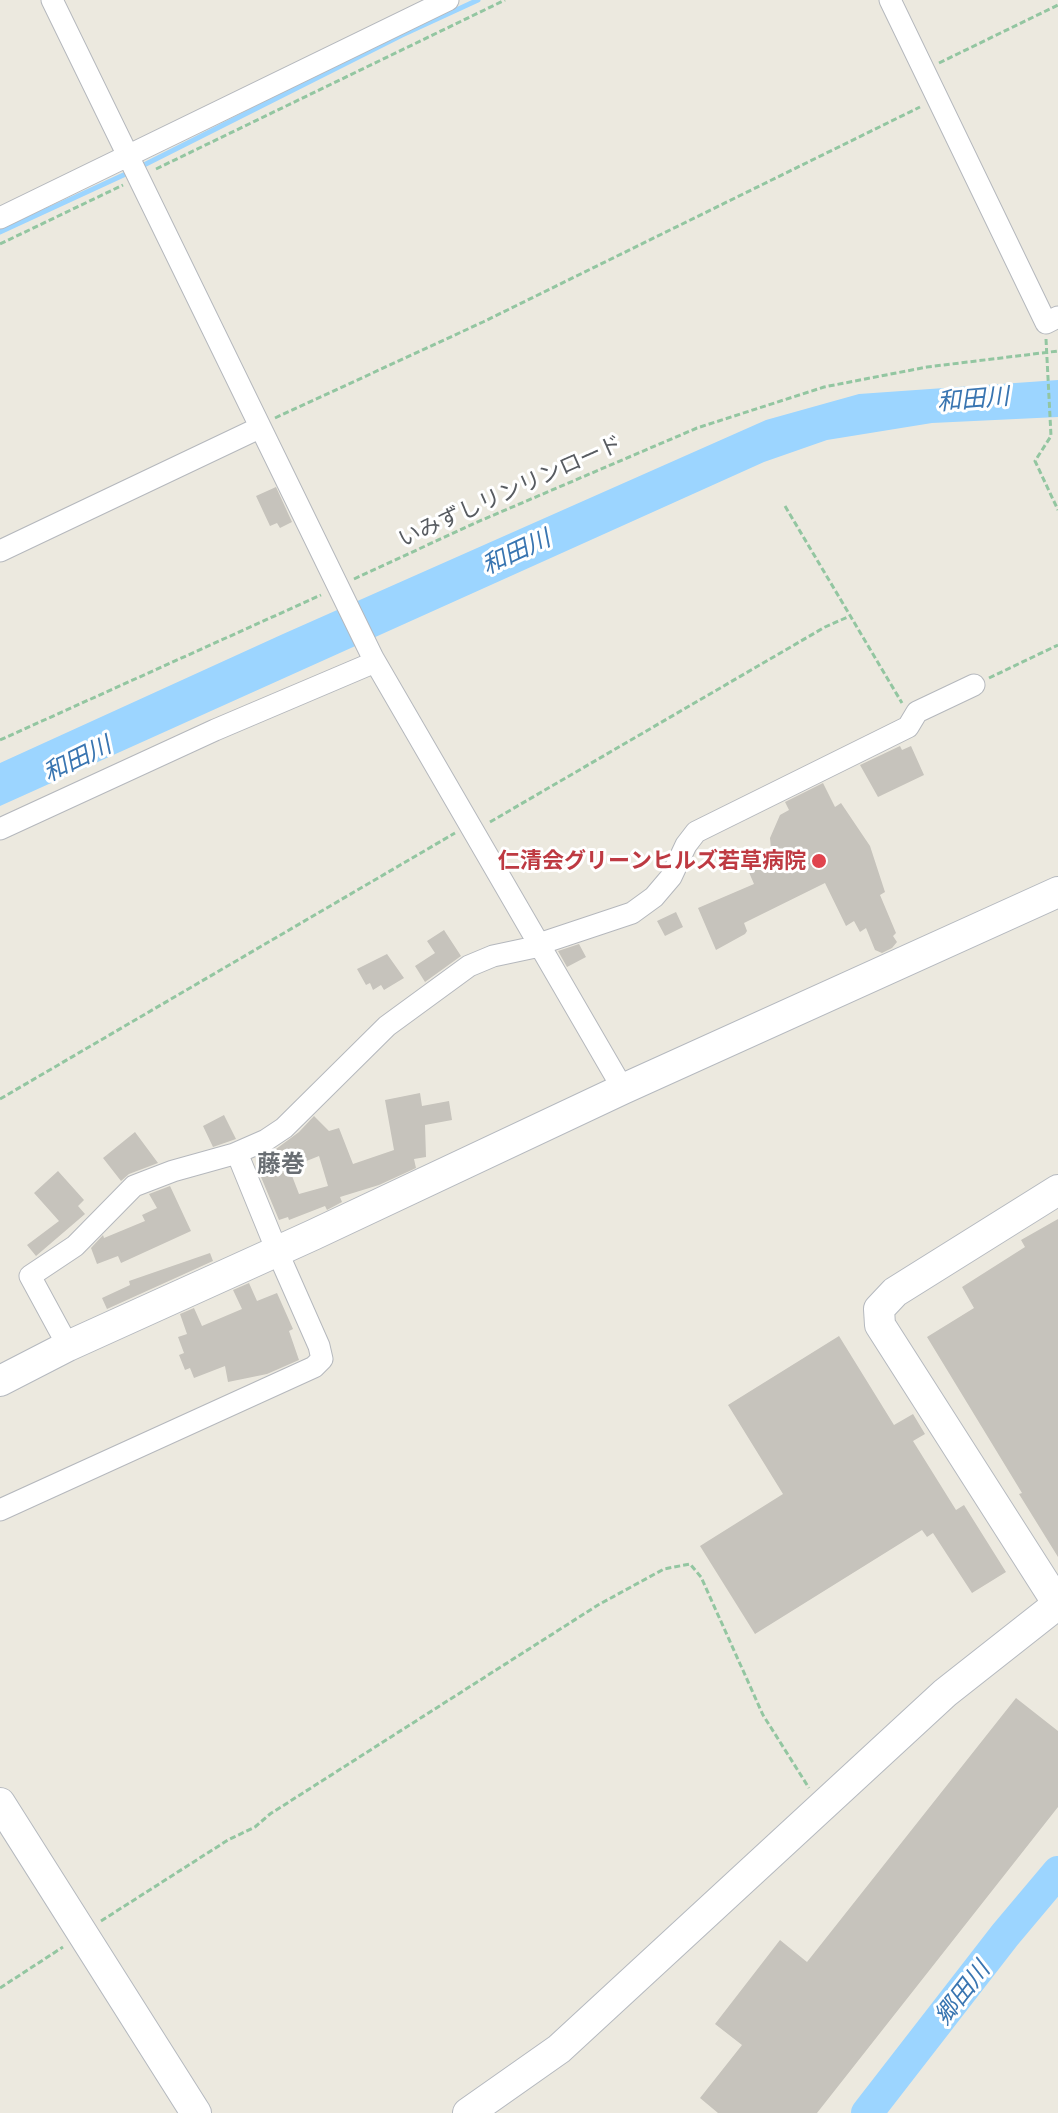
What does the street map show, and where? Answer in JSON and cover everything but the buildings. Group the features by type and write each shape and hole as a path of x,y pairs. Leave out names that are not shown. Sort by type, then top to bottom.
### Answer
{"street":[{"path":"52,0 258,427 374,660 623,1089"},
{"path":"0,218 448,0"},
{"path":"890,0 1046,322 1058,317"},
{"path":"0,551 258,427"},
{"path":"0,829 214,730 374,660"},
{"path":"68,1346 30,1276 75,1246 134,1186 172,1171 237,1153 284,1128 387,1026 469,966 493,956 539,945 632,913 654,897 671,877 686,845 696,832 908,727 917,712 974,685"},
{"path":"0,1381 68,1346 623,1089 1058,892"},
{"path":"0,1510 314,1367 322,1359 320,1346 277,1251 237,1153"},
{"path":"483,2110 559,2049 945,1693 1058,1604 880,1325 879,1309 895,1292 1058,1190"},
{"path":"0,1803 196,2113"}],"path":[{"path":"0,244 505,0"},
{"path":"924,70 1058,5"},
{"path":"258,427 483,322 938,98"},
{"path":"1045,351 1051,436 1035,461 1058,510"},
{"name":"いみずしリンリンロード","path":"0,740 341,594 475,524 697,428 824,387 927,367 1058,351"},
{"path":"785,506 912,720"},
{"path":"0,1099 825,627 850,616"},
{"path":"974,685 1058,645"},
{"path":"0,1988 228,1840 255,1827 279,1808 387,1742 598,1605 664,1569 690,1564 701,1577 762,1716 822,1807"}],"water":[{"name":"和田川","path":"1058,380 1058,417 932,423 827,440 764,462 0,806 0,763 283,634 766,420 859,394"}],"waterway":[{"path":"138,168 402,35 478,0"},
{"path":"0,232 130,172"},
{"name":"郷田川","path":"867,2113 1005,1935 1058,1872"}],"place":[{"name":"仁清会グリーンヒルズ若草病院","path":"819,861"}],"district":[{"name":"藤巻","path":"281,1164"}]}
